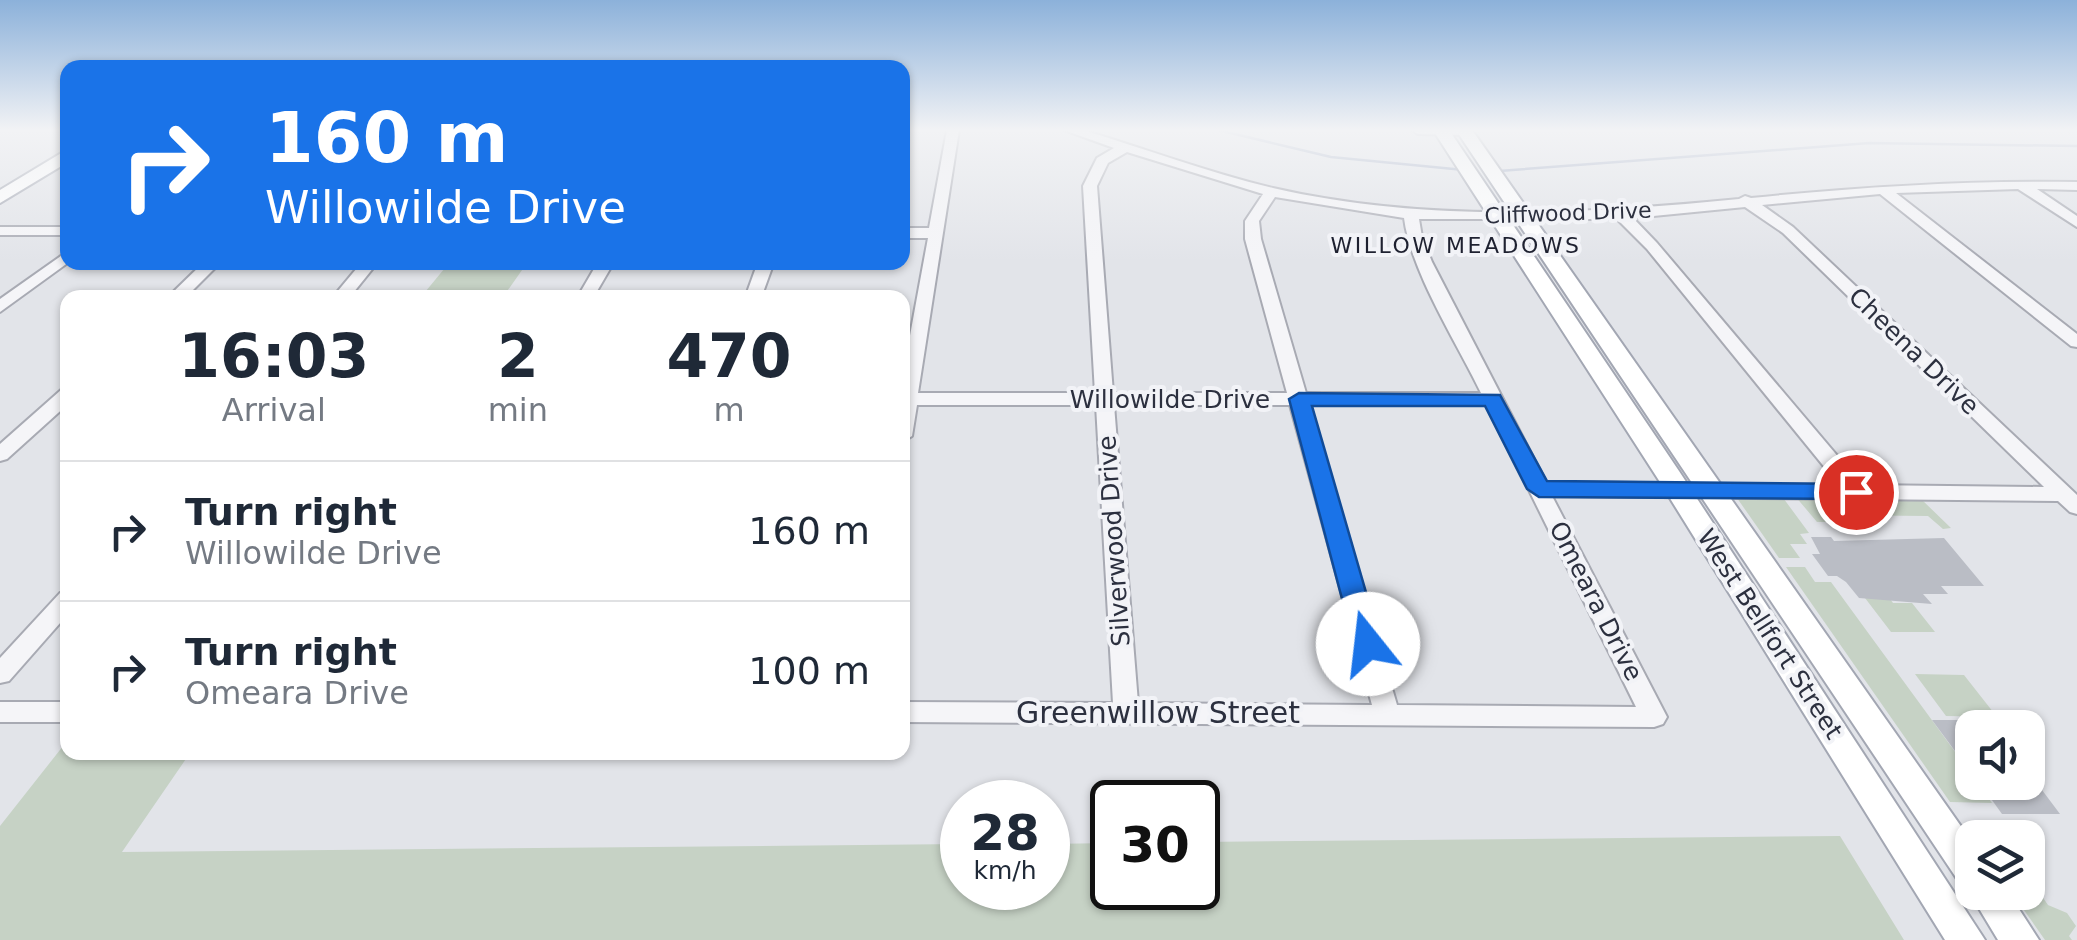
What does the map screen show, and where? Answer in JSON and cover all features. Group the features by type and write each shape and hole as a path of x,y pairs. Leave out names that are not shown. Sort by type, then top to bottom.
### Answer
{"main road":[{"path":"0,198 29,174"},
{"name":"West Bellfort Street","path":"1471,174 1966,940"},
{"name":"West Bellfort Street","path":"1497,174 1955,846"},
{"path":"1574,330 1602,329"},
{"path":"1883,811 1932,812"},
{"path":"1999,910 2020,940"}],"street":[{"path":"910,386 945,174"},
{"name":"Silverwood Drive","path":"1096,174 1090,186 1126,711"},
{"name":"Cliffwood Drive","path":"1212,174 1271,192 1411,215 1620,215 1883,189 2077,186"},
{"path":"2021,184 2077,223"},
{"path":"1883,189 2077,342"},
{"path":"1271,192 1252,221 1252,239 1388,714"},
{"name":"Cheena Drive","path":"1745,200 1788,230 2070,500"},
{"name":"Omeara Drive","path":"1411,215 1424,262 1654,717"},
{"path":"1620,215 1652,246 1856,492"},
{"path":"0,231 60,232"},
{"path":"910,233 934,233"},
{"path":"0,307 60,262"},
{"path":"184,290 205,270"},
{"path":"347,290 365,270"},
{"name":"Willowilde Drive","path":"910,399 1492,399"},
{"path":"0,454 60,401"},
{"path":"1539,489 1856,492 2070,500"},
{"path":"0,674 60,608"},
{"path":"0,712 60,712"},
{"name":"Greenwillow Street","path":"910,712 1654,717"}],"green space":[{"path":"443,270 522,270 508,290 427,290"},
{"path":"1781,495 1809,533 1800,534 1807,544 1790,544 1800,558 1779,558 1737,498"},
{"path":"1795,496 1921,499 1951,528 1943,529 1928,516 1822,515 1827,522 1817,522"},
{"path":"1786,567 1805,567 1815,582 1831,582 1955,752 1955,800 1992,803 1950,802"},
{"path":"1888,596 1893,603 1912,603 1935,632 1891,632 1865,598"},
{"path":"1915,674 1964,675 1992,710 1955,710 1955,716 1946,716"},
{"path":"60,750 60,760 185,760 122,852 940,844 940,910 1070,910 1070,844 1090,843 1090,910 1220,910 1220,842 1840,836 1904,940 0,940 0,826"},
{"path":"2045,901 2067,913 2076,926 2069,936 2072,940 2045,940 2024,910 2045,910"}],"building":[{"path":"1811,537 1831,537 1834,541 1944,538 1984,586 1941,586 1948,594 1923,594 1932,604 1859,598 1846,582 1828,576 1812,554 1820,554"},
{"path":"1932,720 1955,720 1955,751"},
{"path":"2045,794 2060,814 2002,814 1992,800 2045,800"}],"district":[{"name":"WILLOW MEADOWS","path":"1456,245"}],"route":[{"path":"1368,644 1299,399 1492,399 1539,489 1856,492"}]}
